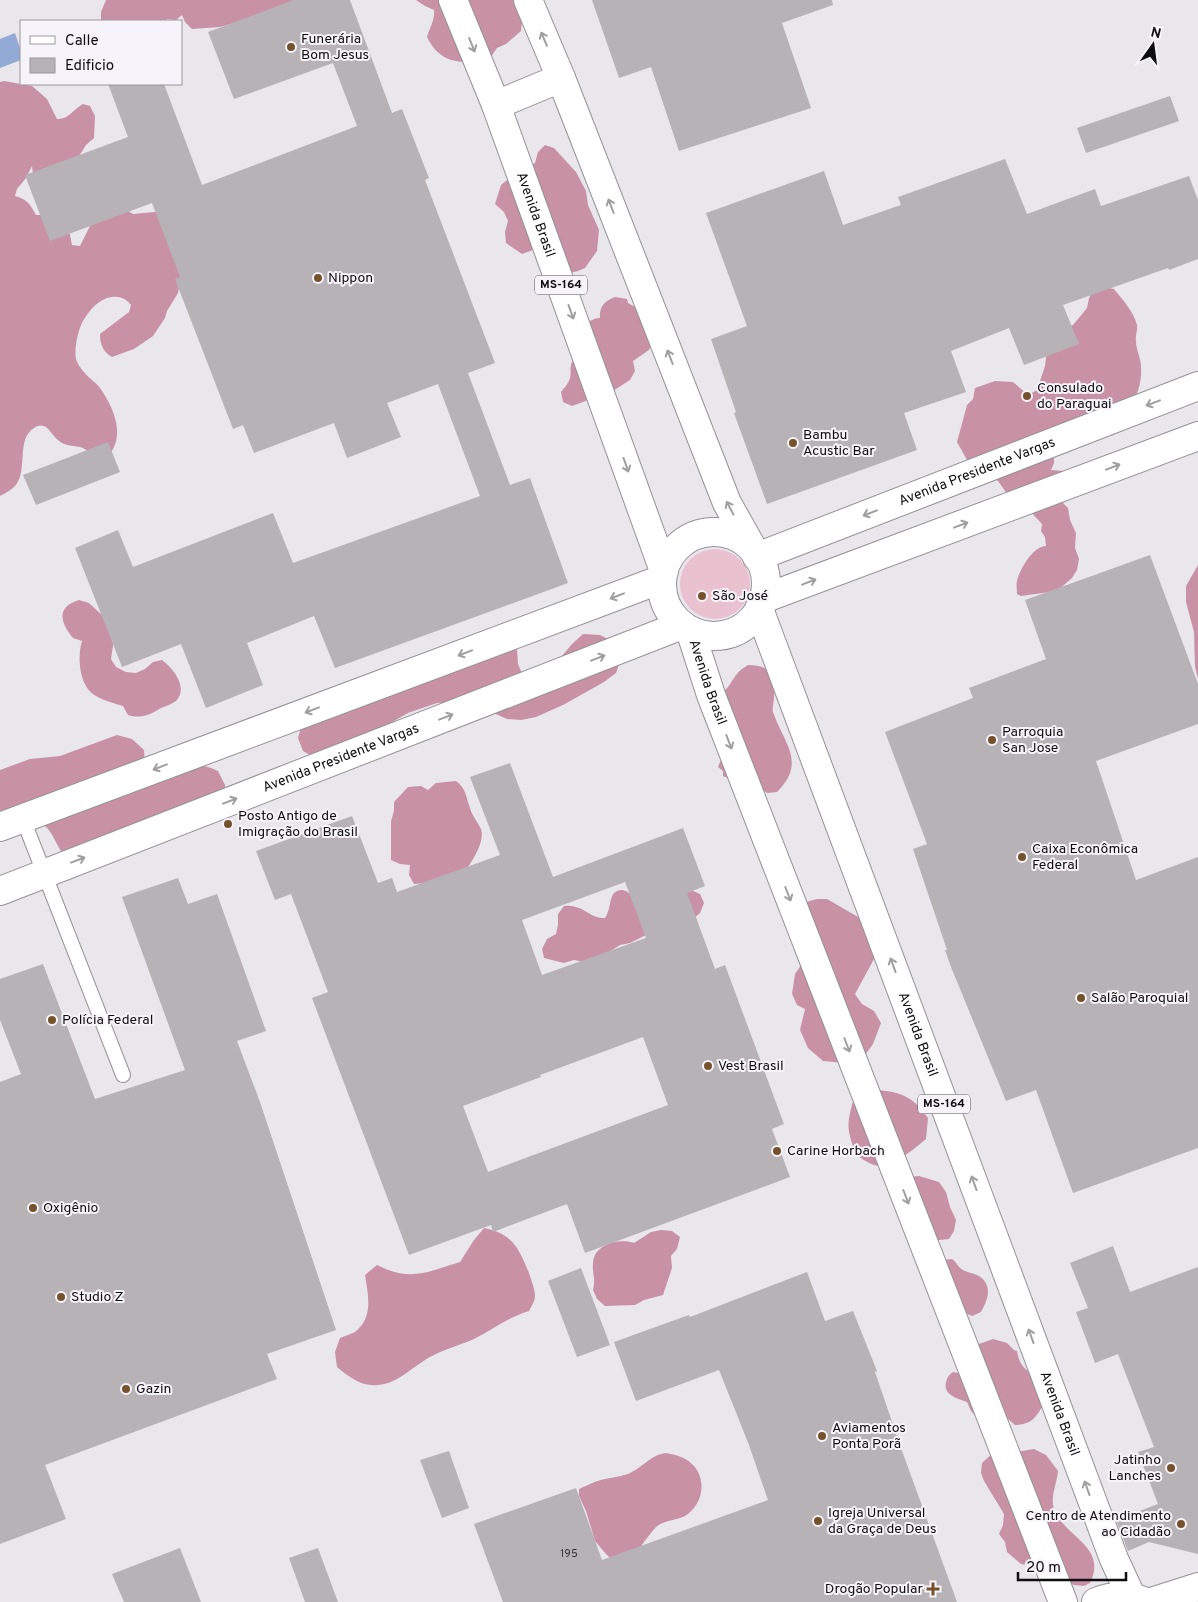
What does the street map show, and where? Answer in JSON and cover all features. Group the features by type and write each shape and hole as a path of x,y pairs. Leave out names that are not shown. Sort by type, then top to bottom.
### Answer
{"main road":[{"name":"Avenida Brasil","path":"453,0 496,105 663,575"},
{"name":"MS-164","path":"528,0 561,78 727,503 756,554 765,577 761,604"},
{"path":"496,105 561,78"},
{"name":"Avenida Presidente Vargas","path":"756,554 1198,386"},
{"path":"686,628 707,635 725,635 741,628 754,617 761,604 1198,436"},
{"path":"12,823 663,575 669,558 689,538 702,534 730,535 743,541 756,554"},
{"name":"MS-164","path":"663,575 662,588 666,605 676,620 686,628"},
{"name":"Avenida Brasil","path":"761,604 1110,1550 1143,1601"},
{"name":"Avenida Brasil","path":"686,628 1063,1602"},
{"name":"Avenida Presidente Vargas","path":"0,891 686,628"},
{"path":"1096,1602 1109,1597 1143,1601 1198,1587"}],"lane":[{"path":"12,823 44,874 122,1075"}],"shaded area":[{"path":"106,0 305,0 220,27 192,29 185,22 182,15 176,20 101,20 101,12"},
{"path":"416,0 518,0 522,21 521,31 506,44 497,48 486,64 451,60 438,53 427,37 433,20 434,10"},
{"path":"0,82 32,86 47,99 57,119 68,116 83,104 90,106 95,116 94,138 86,145 74,164 33,174 32,166 26,178 17,189 15,196 28,202 36,215 43,215 69,230 72,245 80,246 96,214 120,206 133,214 163,213 182,272 178,293 165,318 153,336 134,349 112,357 104,350 101,341 100,334 129,312 131,305 123,298 111,297 99,302 90,310 81,325 76,345 77,361 80,368 100,388 116,421 117,438 109,455 92,453 83,448 64,444 48,429 38,426 25,439 21,471 16,485 0,496"},
{"path":"545,145 554,148 576,172 586,191 588,205 599,230 597,251 585,268 566,274 541,247 522,254 506,243 505,232 508,221 504,212 495,204 501,185 516,173 535,163 538,152"},
{"path":"1104,287 1114,289 1135,320 1137,327 1136,344 1141,367 1137,394 1114,435 1097,438 1054,452 1054,463 1051,470 1064,471 1072,476 1063,503 1068,508 1070,520 1076,533 1075,548 1079,559 1077,570 1072,578 1057,591 1021,596 1017,594 1017,581 1021,570 1036,550 1046,546 1045,537 1041,531 1042,524 1028,509 1010,498 998,481 967,460 957,442 967,405 973,399 975,388 995,381 1013,382 1028,395 1037,390 1045,366 1047,350 1064,329 1073,325 1087,308 1089,298 1094,289"},
{"path":"615,297 627,299 628,303 637,308 653,341 649,350 633,361 635,371 630,380 613,391 572,406 563,402 561,392 569,380 571,365 575,358 568,346 569,342 576,332 586,324 600,318 603,304"},
{"path":"708,549 722,549 735,555 744,564 750,577 748,597 740,609 722,619 708,619 695,613 686,604 680,591 680,577 686,564 695,555"},
{"path":"1198,565 1198,679 1195,667 1194,632 1186,602 1186,586"},
{"path":"79,600 89,603 102,615 114,639 111,659 116,667 126,672 136,673 145,669 153,662 162,660 175,673 180,684 180,696 176,701 149,714 132,716 128,715 123,706 102,699 90,692 81,671 80,648 82,641 73,638 65,626 62,616 67,607"},
{"path":"583,634 600,635 625,648 616,673 604,682 563,705 536,717 521,720 507,719 467,701 437,703 408,713 356,743 317,759 303,751 298,738 302,724 503,642 517,648 518,664 524,678 552,668"},
{"path":"748,665 762,667 773,678 773,712 787,743 792,762 791,771 786,781 777,792 767,793 751,785 723,776 723,771 718,767 723,755 722,693 736,675"},
{"path":"117,735 132,739 144,750 145,764 191,764 218,771 225,785 226,800 66,858 46,827 33,820 23,818 0,842 0,770 30,759 60,756"},
{"path":"456,781 464,790 471,811 481,829 482,834 478,850 467,869 425,883 414,884 409,875 410,865 400,864 391,860 391,821 394,802 408,787 421,786 428,790 436,783"},
{"path":"622,890 635,898 684,895 691,890 700,894 704,903 700,913 693,919 620,945 604,955 584,962 574,960 564,963 544,958 542,949 547,939 556,934 558,914 564,906 577,907 599,918 605,918 612,896 617,891"},
{"path":"827,899 865,921 874,939 874,959 855,994 862,1004 874,1011 881,1023 873,1044 863,1058 844,1063 823,1061 808,1048 800,1030 805,1009 797,1005 792,994 795,974 801,965 806,902"},
{"path":"872,1090 897,1093 910,1099 928,1118 926,1139 902,1158 880,1166 874,1165 856,1155 849,1127 854,1098"},
{"path":"919,1176 939,1182 946,1192 956,1220 954,1231 949,1239 930,1241 909,1177"},
{"path":"484,1228 502,1234 518,1249 534,1287 534,1300 529,1311 508,1320 474,1339 432,1356 399,1378 385,1384 372,1385 361,1383 337,1367 335,1352 340,1338 355,1332 365,1320 368,1298 365,1275 377,1265 400,1273 419,1274 460,1262"},
{"path":"661,1230 672,1231 680,1237 677,1249 671,1256 672,1268 663,1295 644,1300 635,1305 605,1306 597,1299 593,1290 594,1256 609,1244 622,1241 634,1243 651,1232"},
{"path":"952,1259 961,1269 979,1276 986,1284 988,1293 986,1303 981,1312 972,1316 963,1312 942,1260"},
{"path":"993,1339 1007,1343 1017,1351 1022,1365 1040,1385 1044,1404 1036,1417 1030,1422 1015,1425 1008,1419 999,1421 978,1418 971,1411 967,1402 955,1397 947,1390 946,1382 949,1376 953,1372 959,1373 965,1367 976,1345"},
{"path":"1034,1449 1046,1455 1058,1471 1053,1504 1059,1519 1083,1543 1094,1560 1094,1570 1090,1583 1084,1586 1074,1585 1058,1579 1041,1568 1021,1564 1007,1552 1005,1542 999,1534 1003,1525 1004,1514 984,1481 981,1473 982,1463 996,1450 1016,1452"},
{"path":"666,1453 681,1457 695,1468 701,1483 699,1500 688,1514 656,1527 623,1571 595,1541 586,1511 579,1496 579,1489 598,1481 628,1474 652,1458"}],"water":[{"path":"15,33 20,48 20,60 0,68 0,39"}],"building":[{"path":"294,0 350,0 392,113 402,109 429,178 425,180 495,363 468,373 510,485 530,478 568,583 335,668 314,616 247,643 263,685 206,708 181,644 122,667 75,548 118,530 133,567 273,513 293,563 480,496 438,384 387,403 401,437 347,458 334,423 254,453 243,425 233,429 175,279 180,277 152,203 50,241 25,175 128,137 108,85 164,85 202,185 357,126 333,63 234,99 208,32"},
{"path":"592,0 832,0 833,5 782,23 811,108 679,151 651,67 619,78"},
{"path":"1170,96 1179,121 1086,153 1077,128"},
{"path":"1005,159 1027,214 1095,189 1101,206 1189,176 1198,200 1198,259 1063,305 1079,344 1024,365 1009,328 951,351 966,392 904,413 917,450 767,504 734,413 736,412 711,339 747,326 706,213 824,171 843,225 901,205 898,197"},
{"path":"108,442 120,472 36,505 23,475"},
{"path":"1150,555 1198,684 1198,724 1096,761 1136,880 1198,857 1198,1148 1073,1193 1036,1090 1006,1101 951,967 913,849 927,844 885,732 973,698 969,688 1046,659 1025,600"},
{"path":"510,763 553,877 683,828 705,886 687,893 715,969 725,965 784,1124 772,1129 790,1177 585,1253 567,1204 493,1232 491,1225 409,1255 312,998 328,992 291,894 275,900 256,851 352,816 378,883 392,878 397,892 500,855 470,777","holes":["625,882 646,938 542,975 522,920","643,1037 668,1105 488,1172 463,1106"]},
{"path":"178,878 188,904 217,894 266,1031 237,1041 260,1102 336,1330 267,1354 277,1379 45,1465 66,1519 0,1544 0,1082 21,1074 0,1020 0,979 43,964 95,1099 185,1070 122,897"},
{"path":"1113,1246 1130,1292 1198,1267 1198,1554 1149,1542 1128,1551 1116,1520 1158,1504 1138,1452 1154,1447 1118,1354 1095,1363 1076,1312 1088,1308 1070,1263"},
{"path":"581,1268 610,1345 577,1357 548,1281"},
{"path":"807,1272 825,1321 853,1311 877,1371 875,1372 901,1448 957,1602 503,1602 474,1524 576,1488 602,1560 768,1500 749,1445 719,1370 636,1401 614,1342 689,1315 690,1317"},
{"path":"449,1451 469,1508 442,1518 420,1460"},
{"path":"180,1548 201,1602 124,1602 112,1574"},
{"path":"318,1548 338,1602 305,1602 289,1558"}],"place":[{"name":"Funerária Bom Jesus","path":"291,47"},
{"name":"Nippon","path":"318,278"},
{"name":"Consulado do Paraguai","path":"1027,396"},
{"name":"Bambu Acustic Bar","path":"793,443"},
{"name":"São José","path":"702,596"},
{"name":"Parroquia San Jose","path":"992,740"},
{"name":"Posto Antigo de Imigração do Brasil","path":"228,824"},
{"name":"Caixa Econômica Federal","path":"1022,857"},
{"name":"Salão Paroquial","path":"1081,998"},
{"name":"Polícia Federal","path":"52,1020"},
{"name":"Vest Brasil","path":"708,1066"},
{"name":"Carine Horbach","path":"777,1151"},
{"name":"Oxigênio","path":"33,1208"},
{"name":"Studio Z","path":"61,1297"},
{"name":"Gazin","path":"126,1389"},
{"name":"Aviamentos Ponta Porã","path":"822,1436"},
{"name":"Jatinho Lanches","path":"1171,1468"},
{"name":"Igreja Universal da Graça de Deus","path":"818,1521"},
{"name":"Centro de Atendimento ao Cidadão","path":"1181,1524"},
{"name":"Drogão Popular","path":"933,1589"}]}
